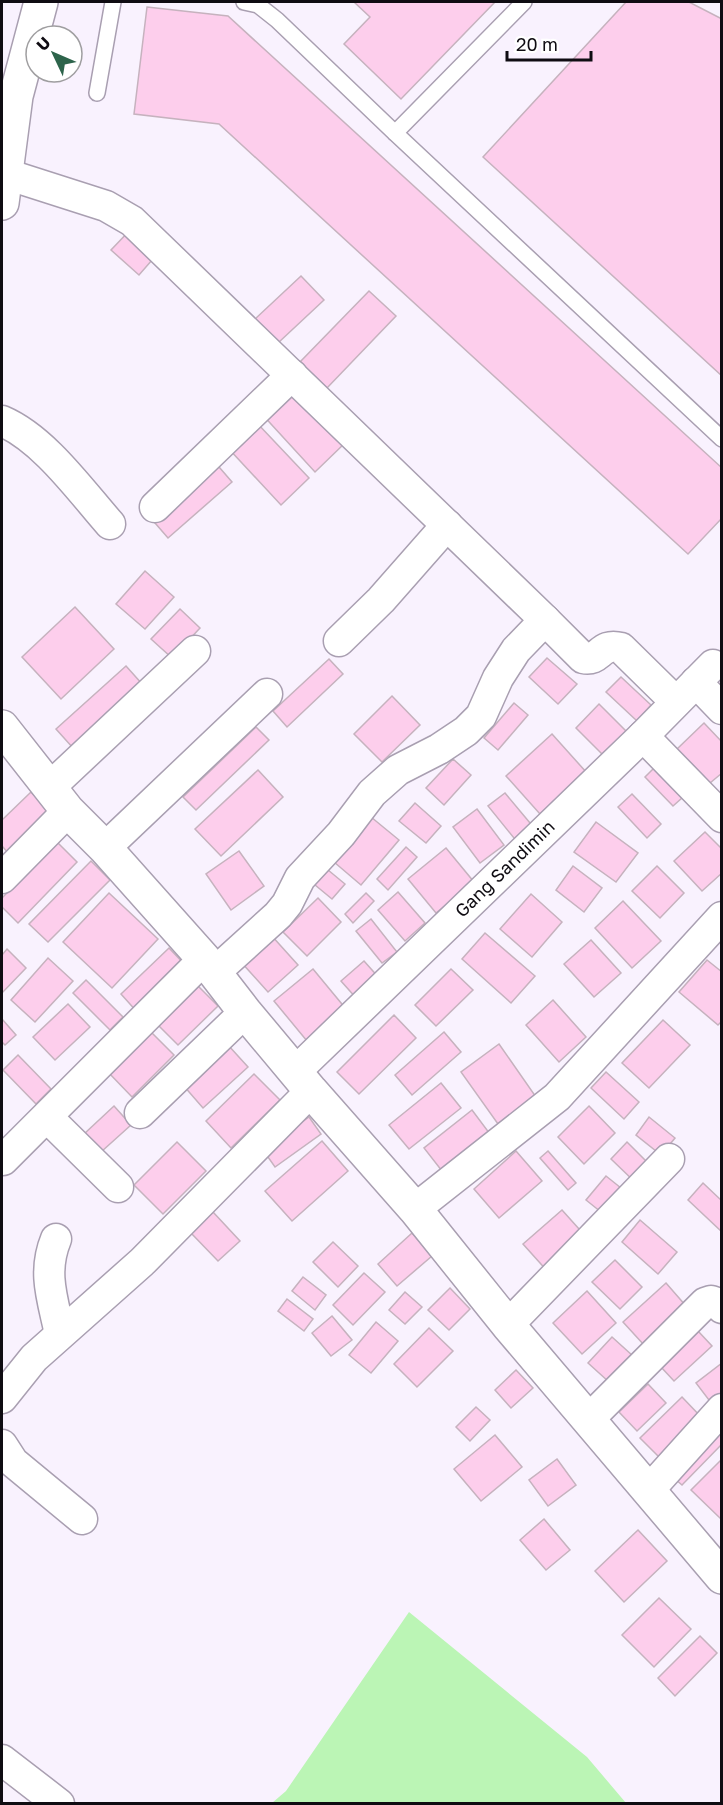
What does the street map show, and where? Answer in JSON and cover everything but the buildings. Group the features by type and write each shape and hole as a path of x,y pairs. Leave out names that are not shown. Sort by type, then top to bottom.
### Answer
{"main road":[{"path":"4,189 9,93 41,2"},
{"path":"2,727 59,799 209,966 303,1082 415,1209 508,1325 722,1577"}],"street":[{"path":"4,189 106,206 132,221 582,658 594,657 607,647 621,648 695,683 722,709"},
{"path":"155,507 292,375"},
{"path":"2,421 16,427 48,454 110,525"},
{"path":"339,641 381,600 404,571 447,525"},
{"path":"3,1160 209,966 278,915 287,904 300,878 341,834 372,793 398,770 439,749 466,731 481,716 498,678 516,650 545,620"},
{"path":"2,879 59,799 195,651"},
{"name":"Gang Sandimin","path":"2,1398 34,1358 142,1262 303,1082 695,683"},
{"path":"105,848 267,694"},
{"path":"643,736 722,817"},
{"path":"415,1209 557,1097 722,917"},
{"path":"140,1113 245,1012"},
{"path":"48,1117 118,1187"},
{"path":"508,1325 669,1159"},
{"path":"56,1239 51,1252 48,1275 60,1334"},
{"path":"589,1419 705,1303 711,1301 722,1308"},
{"path":"650,1490 722,1409"},
{"path":"6,1459 82,1519"},
{"path":"2,1760 59,1803"}],"lane":[{"path":"98,93 113,2"},
{"path":"244,2 258,5 277,20 722,439"},
{"path":"395,133 524,2"}],"green space":[{"path":"409,1612 587,1757 626,1803 272,1803 286,1791"}]}
